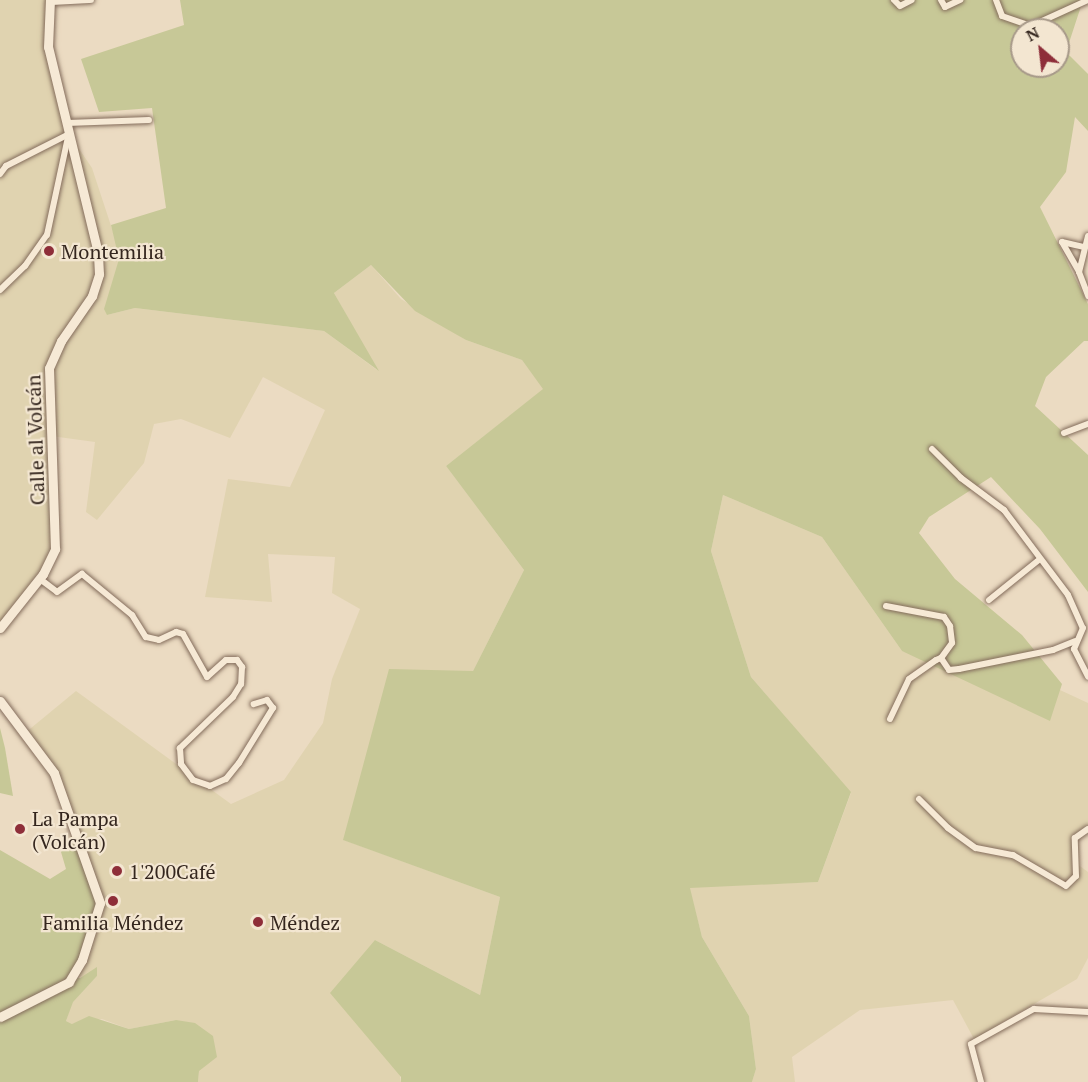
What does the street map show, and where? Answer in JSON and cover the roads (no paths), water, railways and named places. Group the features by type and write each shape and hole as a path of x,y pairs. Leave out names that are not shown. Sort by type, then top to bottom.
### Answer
{"street":[{"path":"50,1 90,0"},
{"path":"894,0 900,6 912,0"},
{"path":"940,0 941,7 960,0"},
{"path":"996,0 1002,16 1031,26 1088,0"},
{"name":"Calle al Volcán","path":"0,628 40,579 56,543 49,368 61,341 92,296 99,274 98,253 48,47 50,1"},
{"path":"67,123 149,120"},
{"path":"0,174 6,166 69,134"},
{"path":"0,290 25,266 47,235 69,134"},
{"path":"1078,272 1088,236"},
{"path":"1084,247 1062,242 1088,296"},
{"path":"1064,433 1088,424"},
{"path":"932,449 961,478 1004,510 1078,613 1083,628 1075,641 1074,649 1088,677"},
{"path":"989,600 1040,559"},
{"path":"40,579 57,592 82,574 132,615 146,637 159,640 176,632 183,634 207,677 226,660 237,660 242,667 241,684 233,697 180,748 180,764 193,780 210,786 226,779 239,763 273,708 267,700 254,704"},
{"path":"886,606 944,617 950,626 952,643 941,658 909,679 890,719"},
{"path":"941,658 948,669 959,669 1053,650 1075,641"},
{"path":"0,701 54,773 94,877 100,908 80,964 69,982 0,1017"},
{"path":"920,799 948,828 976,848 1013,855 1066,886 1076,876 1075,838 1088,829"},
{"path":"981,1082 971,1044 1034,1009 1088,1012"}],"place":[{"name":"Montemilia","path":"49,251"},
{"name":"La Pampa (Volcán)","path":"20,829"},
{"name":"1'200Café","path":"117,871"},
{"name":"Familia Méndez","path":"113,901"},
{"name":"Méndez","path":"258,922"}]}
